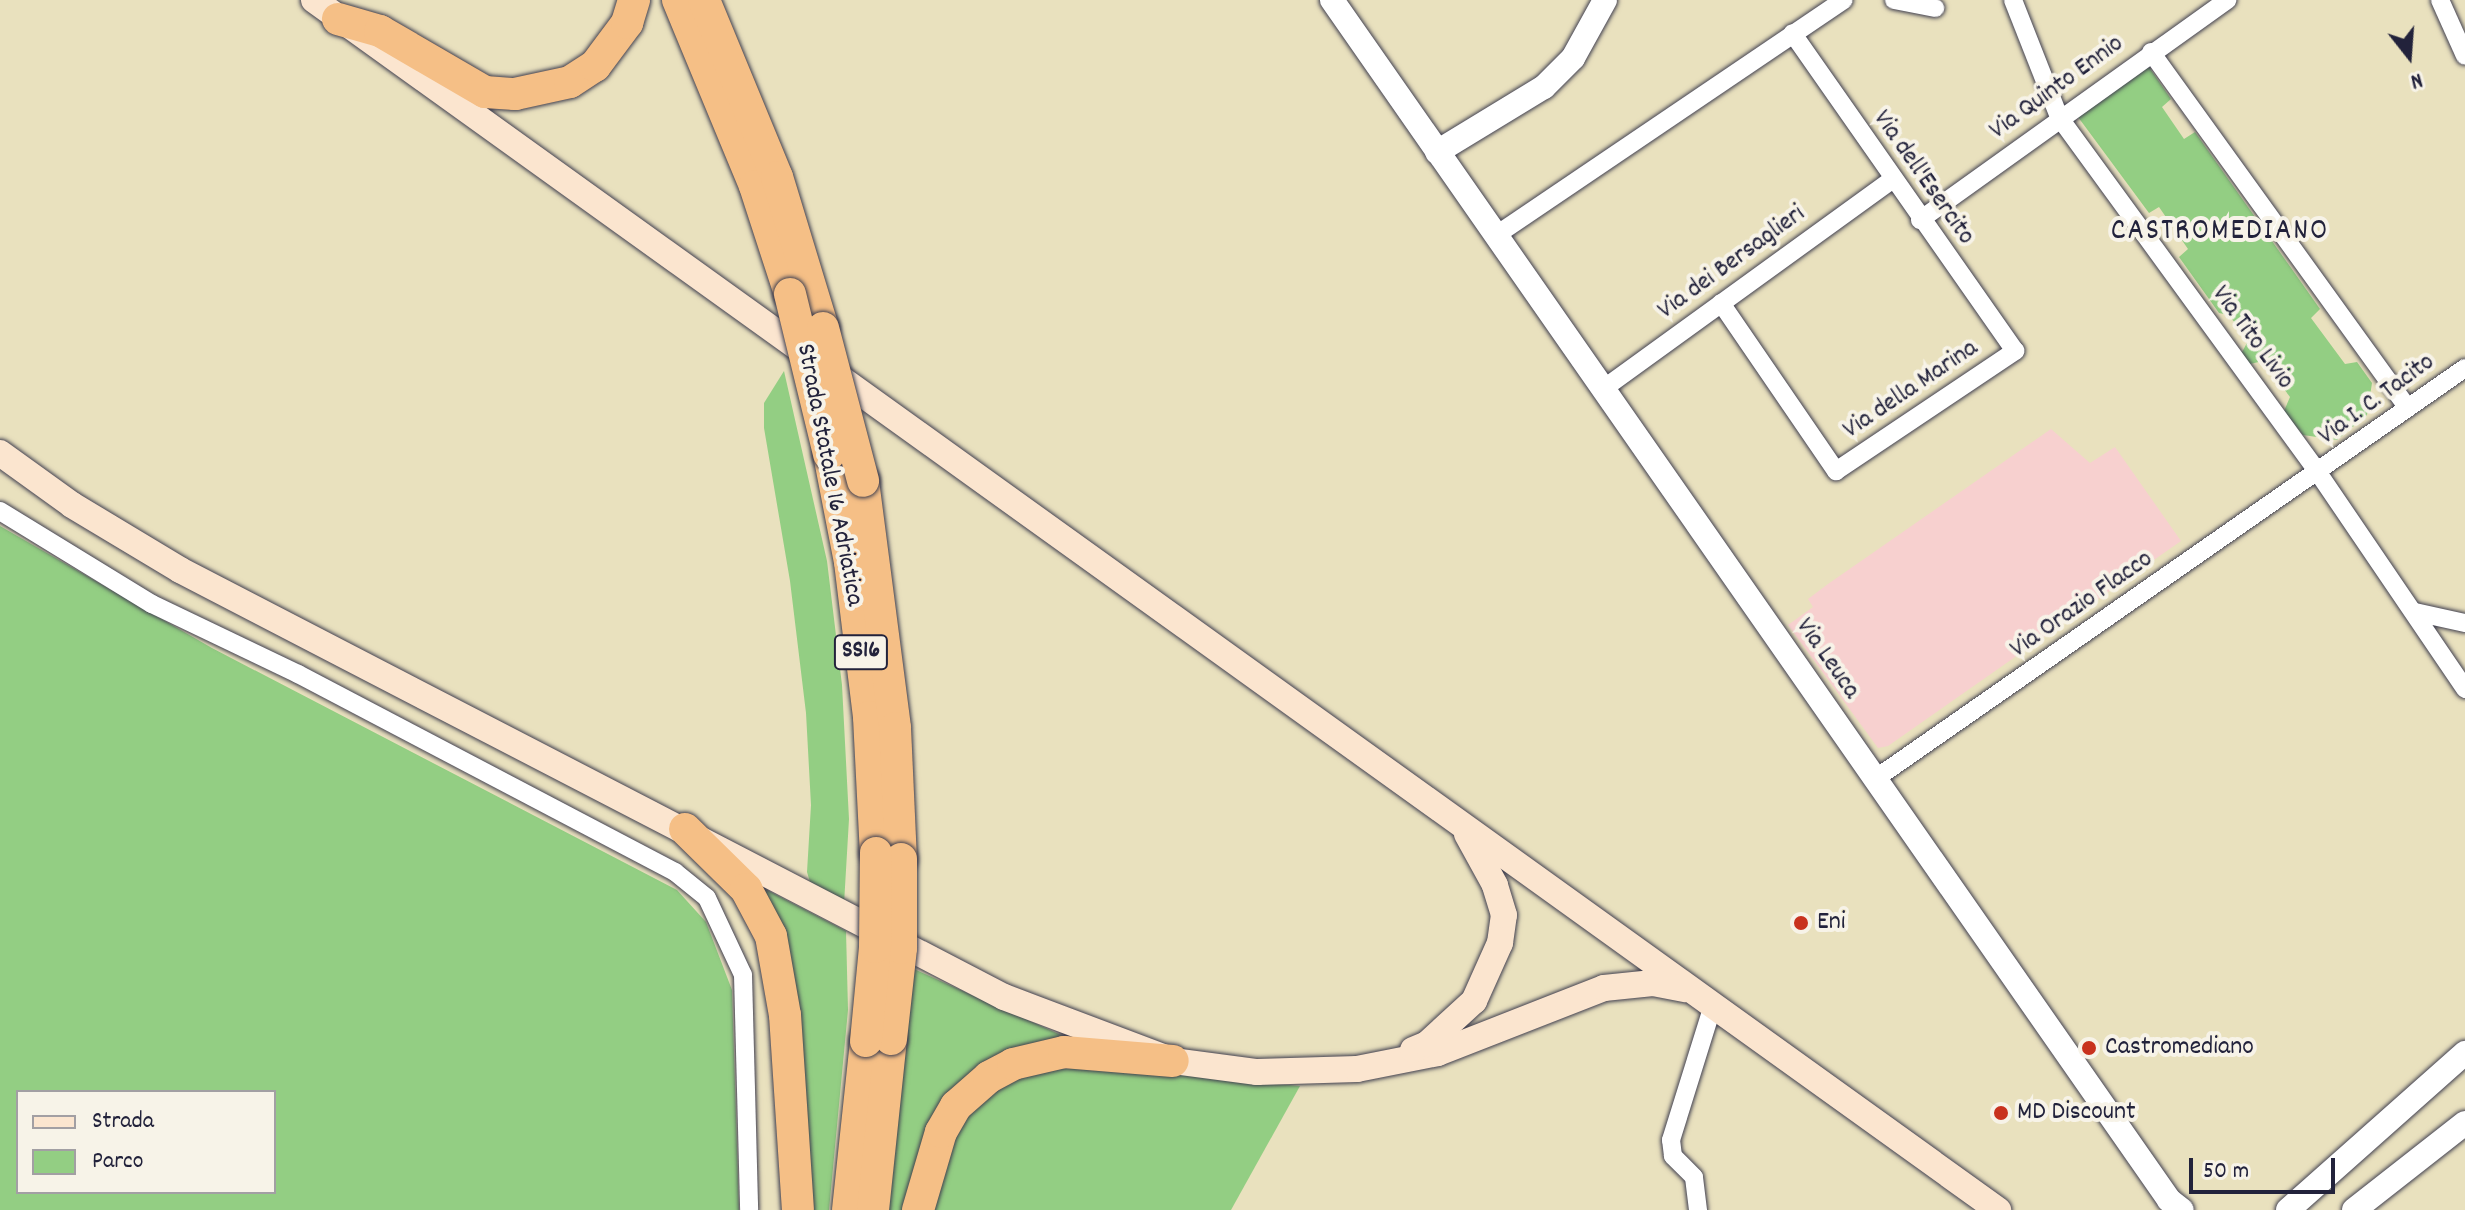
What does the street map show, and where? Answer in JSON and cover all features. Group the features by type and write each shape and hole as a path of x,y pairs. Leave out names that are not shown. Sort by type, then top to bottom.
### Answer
{"highway":[{"path":"326,9 380,31 485,92 515,94 570,82 595,66 627,23 634,0"},
{"name":"Strada Statale 16 Adriatica","path":"678,0 755,186 801,289 823,328 863,481 887,649 888,856"},
{"name":"Strada Statale 16 Adriatica","path":"704,0 739,76 801,289 850,562 901,948 878,1040 848,1210"},
{"path":"728,0 814,249 801,289"},
{"path":"685,829 746,889 771,936 785,1015 798,1210"},
{"name":"Strada Statale 16 Adriatica","path":"873,1210 878,1040"},
{"path":"918,1210 941,1132 956,1106 989,1077 1013,1064 1064,1052 1173,1061"}],"main road":[{"path":"326,9 1998,1210"},
{"path":"0,453 72,505 180,570 1004,997 1173,1061 1270,1073 1357,1069 1438,1053 1604,988 1653,983 1703,998"},
{"path":"1357,1069 1427,1044 1474,1001 1494,967 1504,915 1478,849 1454,818"}],"street":[{"name":"Via Leuca","path":"1332,0 2174,1207"},
{"path":"1437,152 1544,87 1573,58 1605,0"},
{"path":"1495,236 1844,0"},
{"path":"1894,0 1935,8"},
{"name":"Via Tito Livio","path":"2013,0 2059,117 2319,474 2353,531 2415,612 2465,689"},
{"name":"Via Quinto Ennio","path":"1920,220 2059,117 2227,0"},
{"path":"2440,0 2465,56"},
{"name":"Via dell'Esercito","path":"1792,33 1920,220 2015,351"},
{"path":"2151,52 2408,408"},
{"name":"Via dei Bersaglieri","path":"1603,389 1892,180"},
{"name":"Via della Marina","path":"1721,303 1836,471 2015,351"},
{"name":"Via I. C. Tacito","path":"2319,474 2465,368"},
{"name":"Via Orazio Flacco","path":"1875,779 2319,474"},
{"path":"0,511 152,604 298,674 675,872 707,898 743,975 749,1210"},
{"path":"2415,612 2465,623"},
{"path":"1698,1210 1694,1177 1673,1156 1671,1140 1703,998"},
{"path":"2295,1208 2465,1053"},
{"path":"2354,1210 2465,1123"}],"shaded area":[{"path":"2051,429 2090,463 2115,447 2181,541 1888,746 1878,748 1788,625 1813,607 1808,599 1828,584"}],"green space":[{"path":"2149,67 2171,99 2162,107 2184,139 2195,132 2320,309 2311,318 2345,364 2357,362 2372,383 2367,415 2337,440 2303,435 2284,411 2290,397 2263,361 2250,364 2241,354 2248,341 2229,315 2219,313 2179,257 2188,249 2159,207 2149,213 2078,117"},
{"path":"784,371 827,561 842,685 849,819 844,904 810,882 807,872 811,805 806,713 790,581 764,428 764,403"},
{"path":"0,526 212,648 677,890 706,922 732,990 739,1210 0,1210"},
{"path":"761,887 846,931 848,1010 829,1210 807,1210"},
{"path":"905,965 1070,1039 1003,1060 905,1210 886,1210"},
{"path":"1042,1068 1130,1070 1300,1086 1231,1210 926,1210 936,1166 972,1107 1010,1081"}],"place":[{"name":"Eni","path":"1801,923"},
{"name":"Castromediano","path":"2089,1048"},
{"name":"MD Discount","path":"2001,1113"}],"district":[{"name":"CASTROMEDIANO","path":"2220,233"}]}
